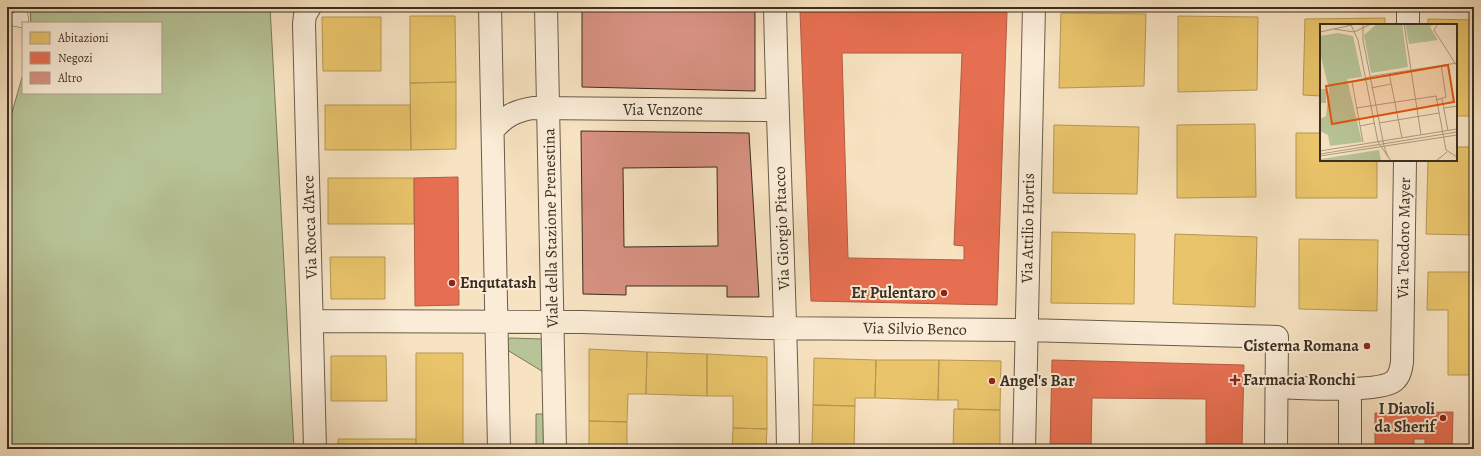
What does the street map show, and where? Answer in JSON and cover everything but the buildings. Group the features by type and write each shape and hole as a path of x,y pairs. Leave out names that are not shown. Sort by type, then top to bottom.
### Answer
{"street":[{"name":"Via Rocca d'Arce","path":"310,7 305,15 304,24 315,449"},
{"path":"490,7 499,449"},
{"name":"Viale della Stazione Prenestina","path":"546,7 555,449"},
{"name":"Via Giorgio Pitacco","path":"775,7 777,110 786,328 788,449"},
{"name":"Via Attilio Hortis","path":"1024,449 1034,7"},
{"path":"1408,7 1408,24"},
{"name":"Via Venzone","path":"493,130 506,117 519,110 777,110"},
{"name":"Via Teodoro Mayer","path":"1277,387 1350,388 1385,385 1393,382 1397,378 1402,362 1405,161"},
{"name":"Via Silvio Benco","path":"312,321 497,321 786,328 1026,330 1278,337 1277,387"},
{"path":"1276,449 1277,387"},
{"path":"1350,388 1350,449"}],"lane":[{"path":"7,18 22,21 20,7"}],"green space":[{"path":"30,7 270,7 294,449 7,449 7,130 22,78 22,94 162,94 162,22 31,22"},
{"path":"510,338 542,339 545,373 504,348 506,341"},
{"path":"536,414 545,414 546,449 536,449"}],"place":[{"name":"Enqutatash","path":"452,283"},
{"name":"Er Pulentaro","path":"944,293"},
{"name":"Cisterna Romana","path":"1367,346"},
{"name":"Farmacia Ronchi","path":"1235,380"},
{"name":"Angel's Bar","path":"992,381"},
{"name":"I Diavoli da Sherif","path":"1443,418"}]}
